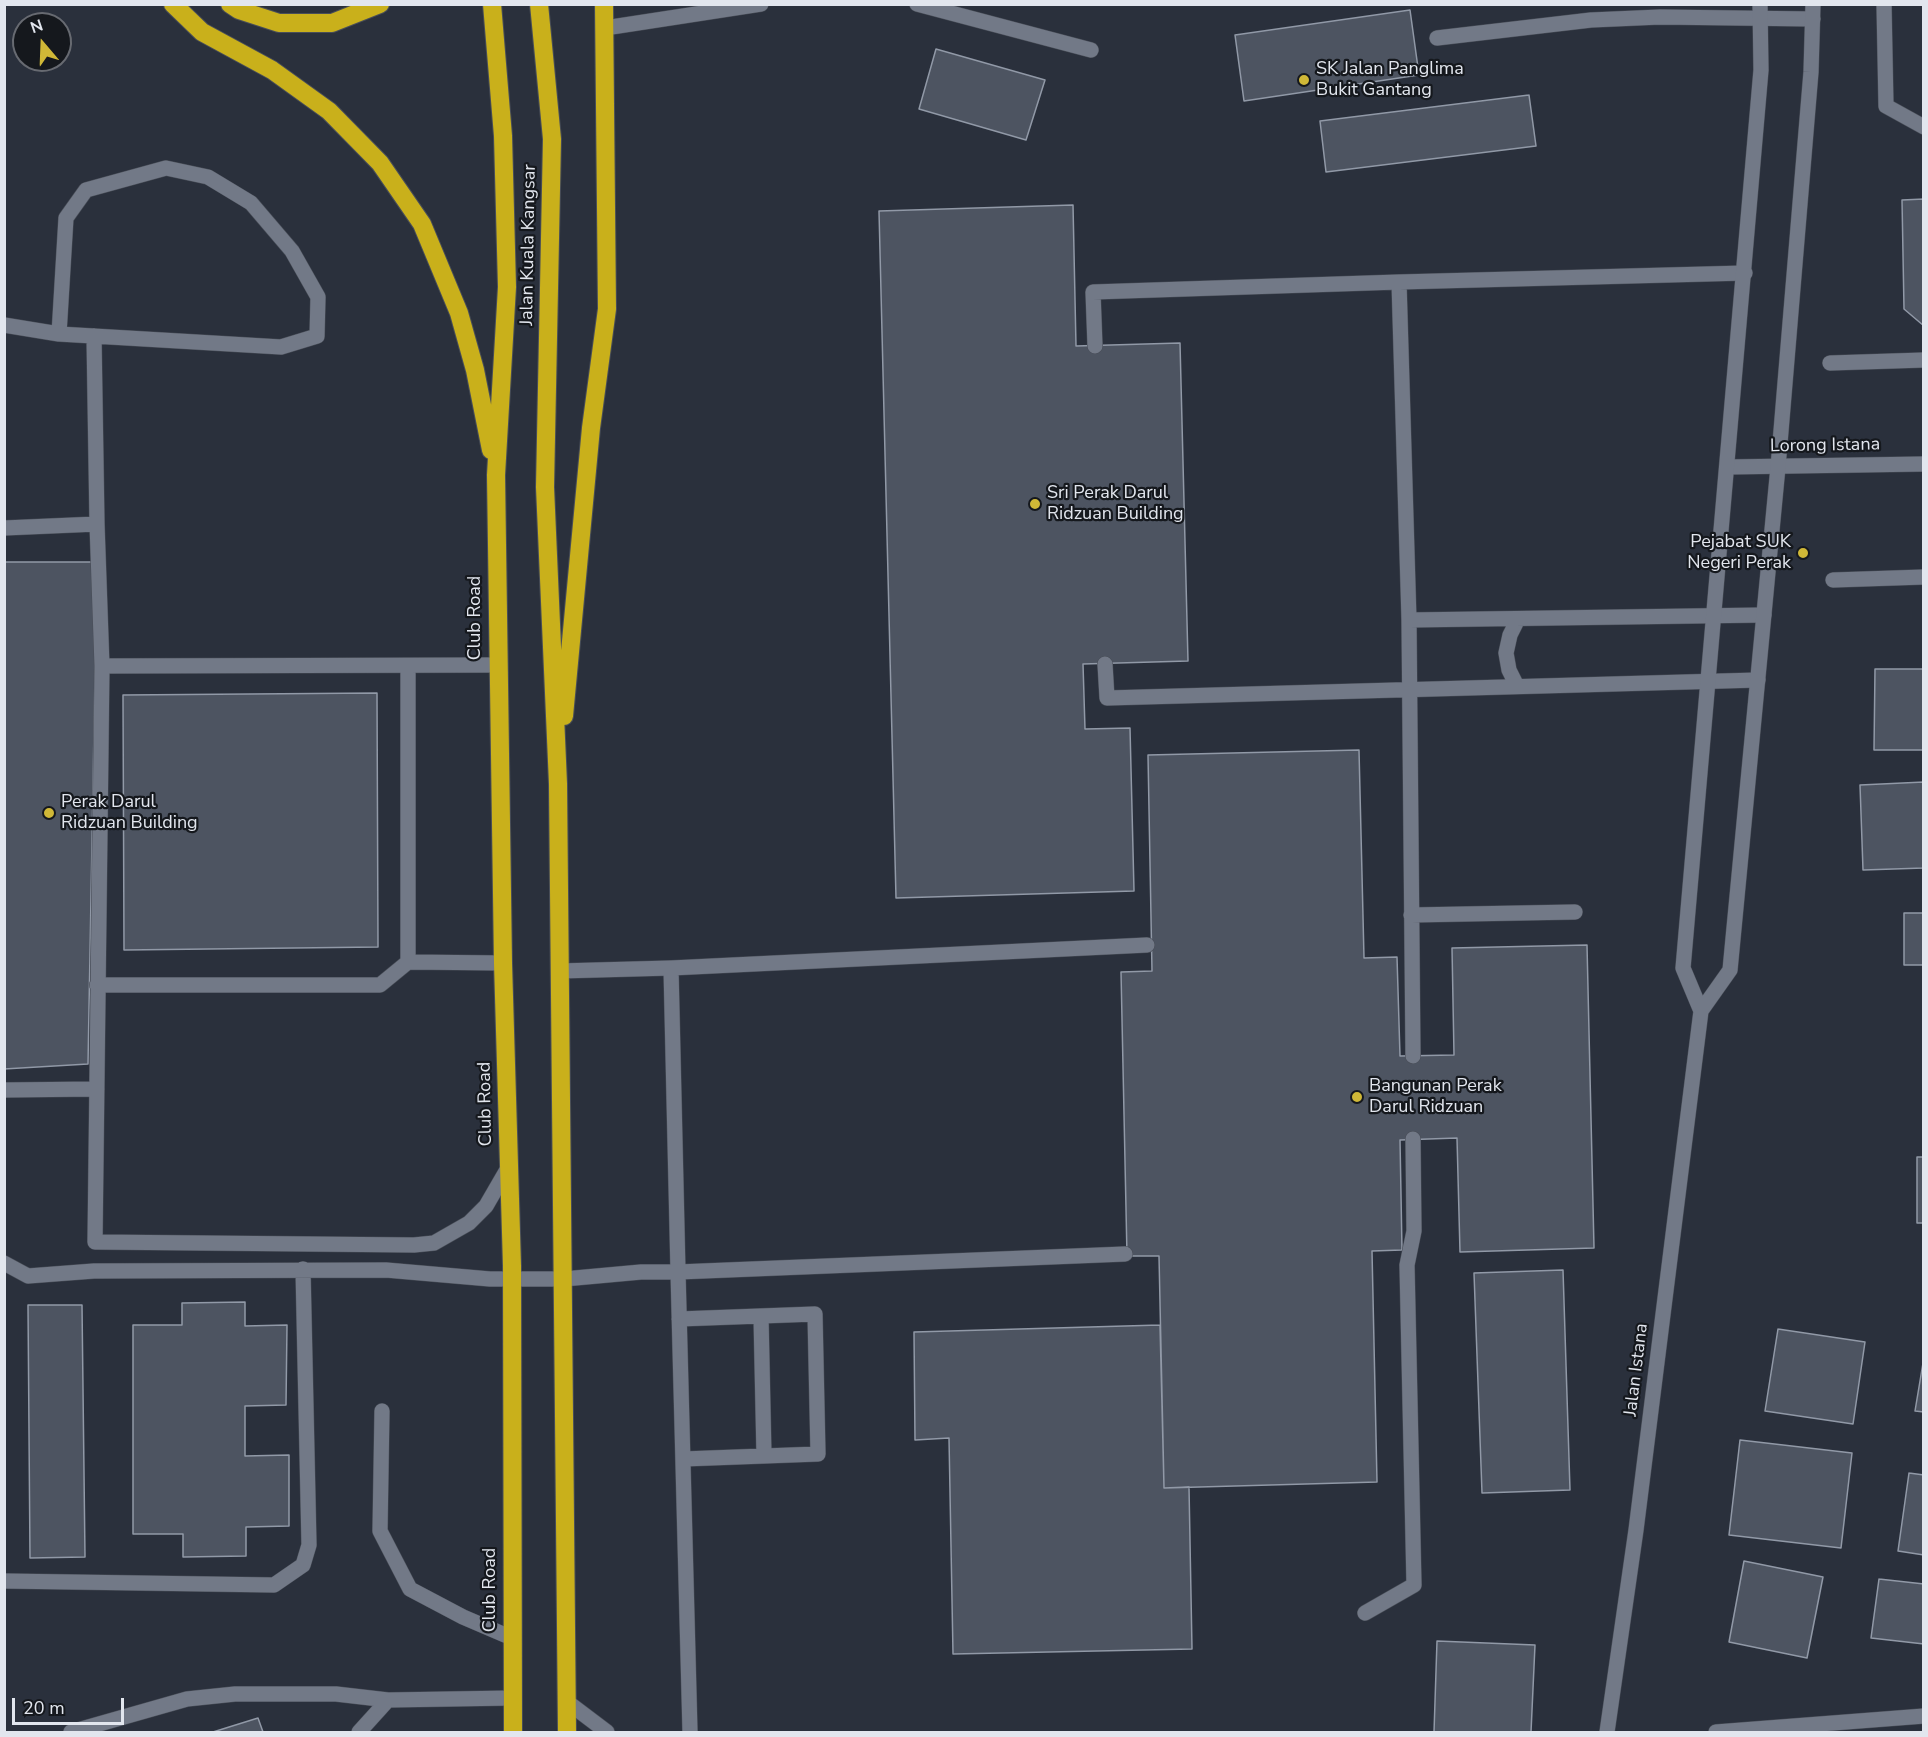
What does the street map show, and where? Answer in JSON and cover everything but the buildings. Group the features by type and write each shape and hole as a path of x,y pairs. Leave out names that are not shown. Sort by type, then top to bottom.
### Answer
{"highway":[{"path":"173,4 202,32 272,70 329,111 380,163 422,224 459,313 475,370 496,475"},
{"path":"231,4 239,10 279,24 332,24 380,4"},
{"name":"Jalan Kuala Kangsar","path":"492,4 503,136 507,287 496,475"},
{"name":"Jalan Kuala Kangsar","path":"539,4 552,139 545,487 558,784"},
{"path":"567,1732 558,784 591,428 607,309 604,4"},
{"name":"Club Road","path":"496,475 503,963 512,1279 513,1732"}],"main road":[{"path":"605,28 761,4"},
{"path":"917,4 1091,50"},
{"path":"1884,4 1886,106 1923,127"},
{"path":"1437,38 1591,20 1813,9 1778,467 1730,970 1701,1011"},
{"path":"1701,1011 1683,968 1745,273 1761,70 1761,11"},
{"path":"4,325 59,334 281,347 317,336 318,297 292,251 251,203 208,177 166,168 86,190 66,218 59,334"},
{"path":"1095,346 1093,292 1745,273"},
{"path":"1399,282 1410,688 1413,1056"},
{"path":"94,336 102,666 95,1242 402,1245 434,1242 470,1223 486,1206 508,1168"},
{"path":"1830,363 1923,360"},
{"name":"Lorong Istana","path":"1727,467 1923,464"},
{"path":"4,528 97,524"},
{"path":"1833,579 1923,577"},
{"path":"1408,620 1764,615"},
{"path":"1516,686 1509,670 1506,653 1510,635 1518,619"},
{"path":"1106,664 1107,698 1758,680"},
{"path":"102,666 498,665"},
{"path":"408,666 408,962"},
{"path":"1411,915 1575,912"},
{"path":"559,971 671,968 1147,945"},
{"path":"97,985 380,985 408,962 503,963"},
{"path":"671,968 690,1732"},
{"name":"Jalan Istana","path":"1607,1732 1638,1519 1701,1011"},
{"path":"4,1090 97,1089"},
{"path":"1365,1613 1414,1585 1407,1265 1414,1231 1413,1139"},
{"path":"4,1263 28,1276 94,1271 303,1269 386,1270 512,1279 564,1279 641,1272 1125,1254"},
{"path":"4,1581 273,1585 303,1565 309,1545 303,1269"},
{"path":"679,1319 815,1314 818,1454 683,1459"},
{"path":"761,1316 764,1456"},
{"path":"382,1411 380,1531 410,1589 463,1617 512,1638"},
{"path":"71,1732 187,1699 216,1696 336,1694 388,1700 512,1698"},
{"path":"359,1732 388,1700"},
{"path":"566,1701 607,1732"},
{"path":"1716,1732 1923,1716"}],"place":[{"name":"SK Jalan Panglima Bukit Gantang","path":"1304,80"},
{"name":"Sri Perak Darul Ridzuan Building","path":"1035,504"},
{"name":"Pejabat SUK Negeri Perak","path":"1803,553"},
{"name":"Perak Darul Ridzuan Building","path":"49,813"},
{"name":"Bangunan Perak Darul Ridzuan","path":"1357,1097"}]}
